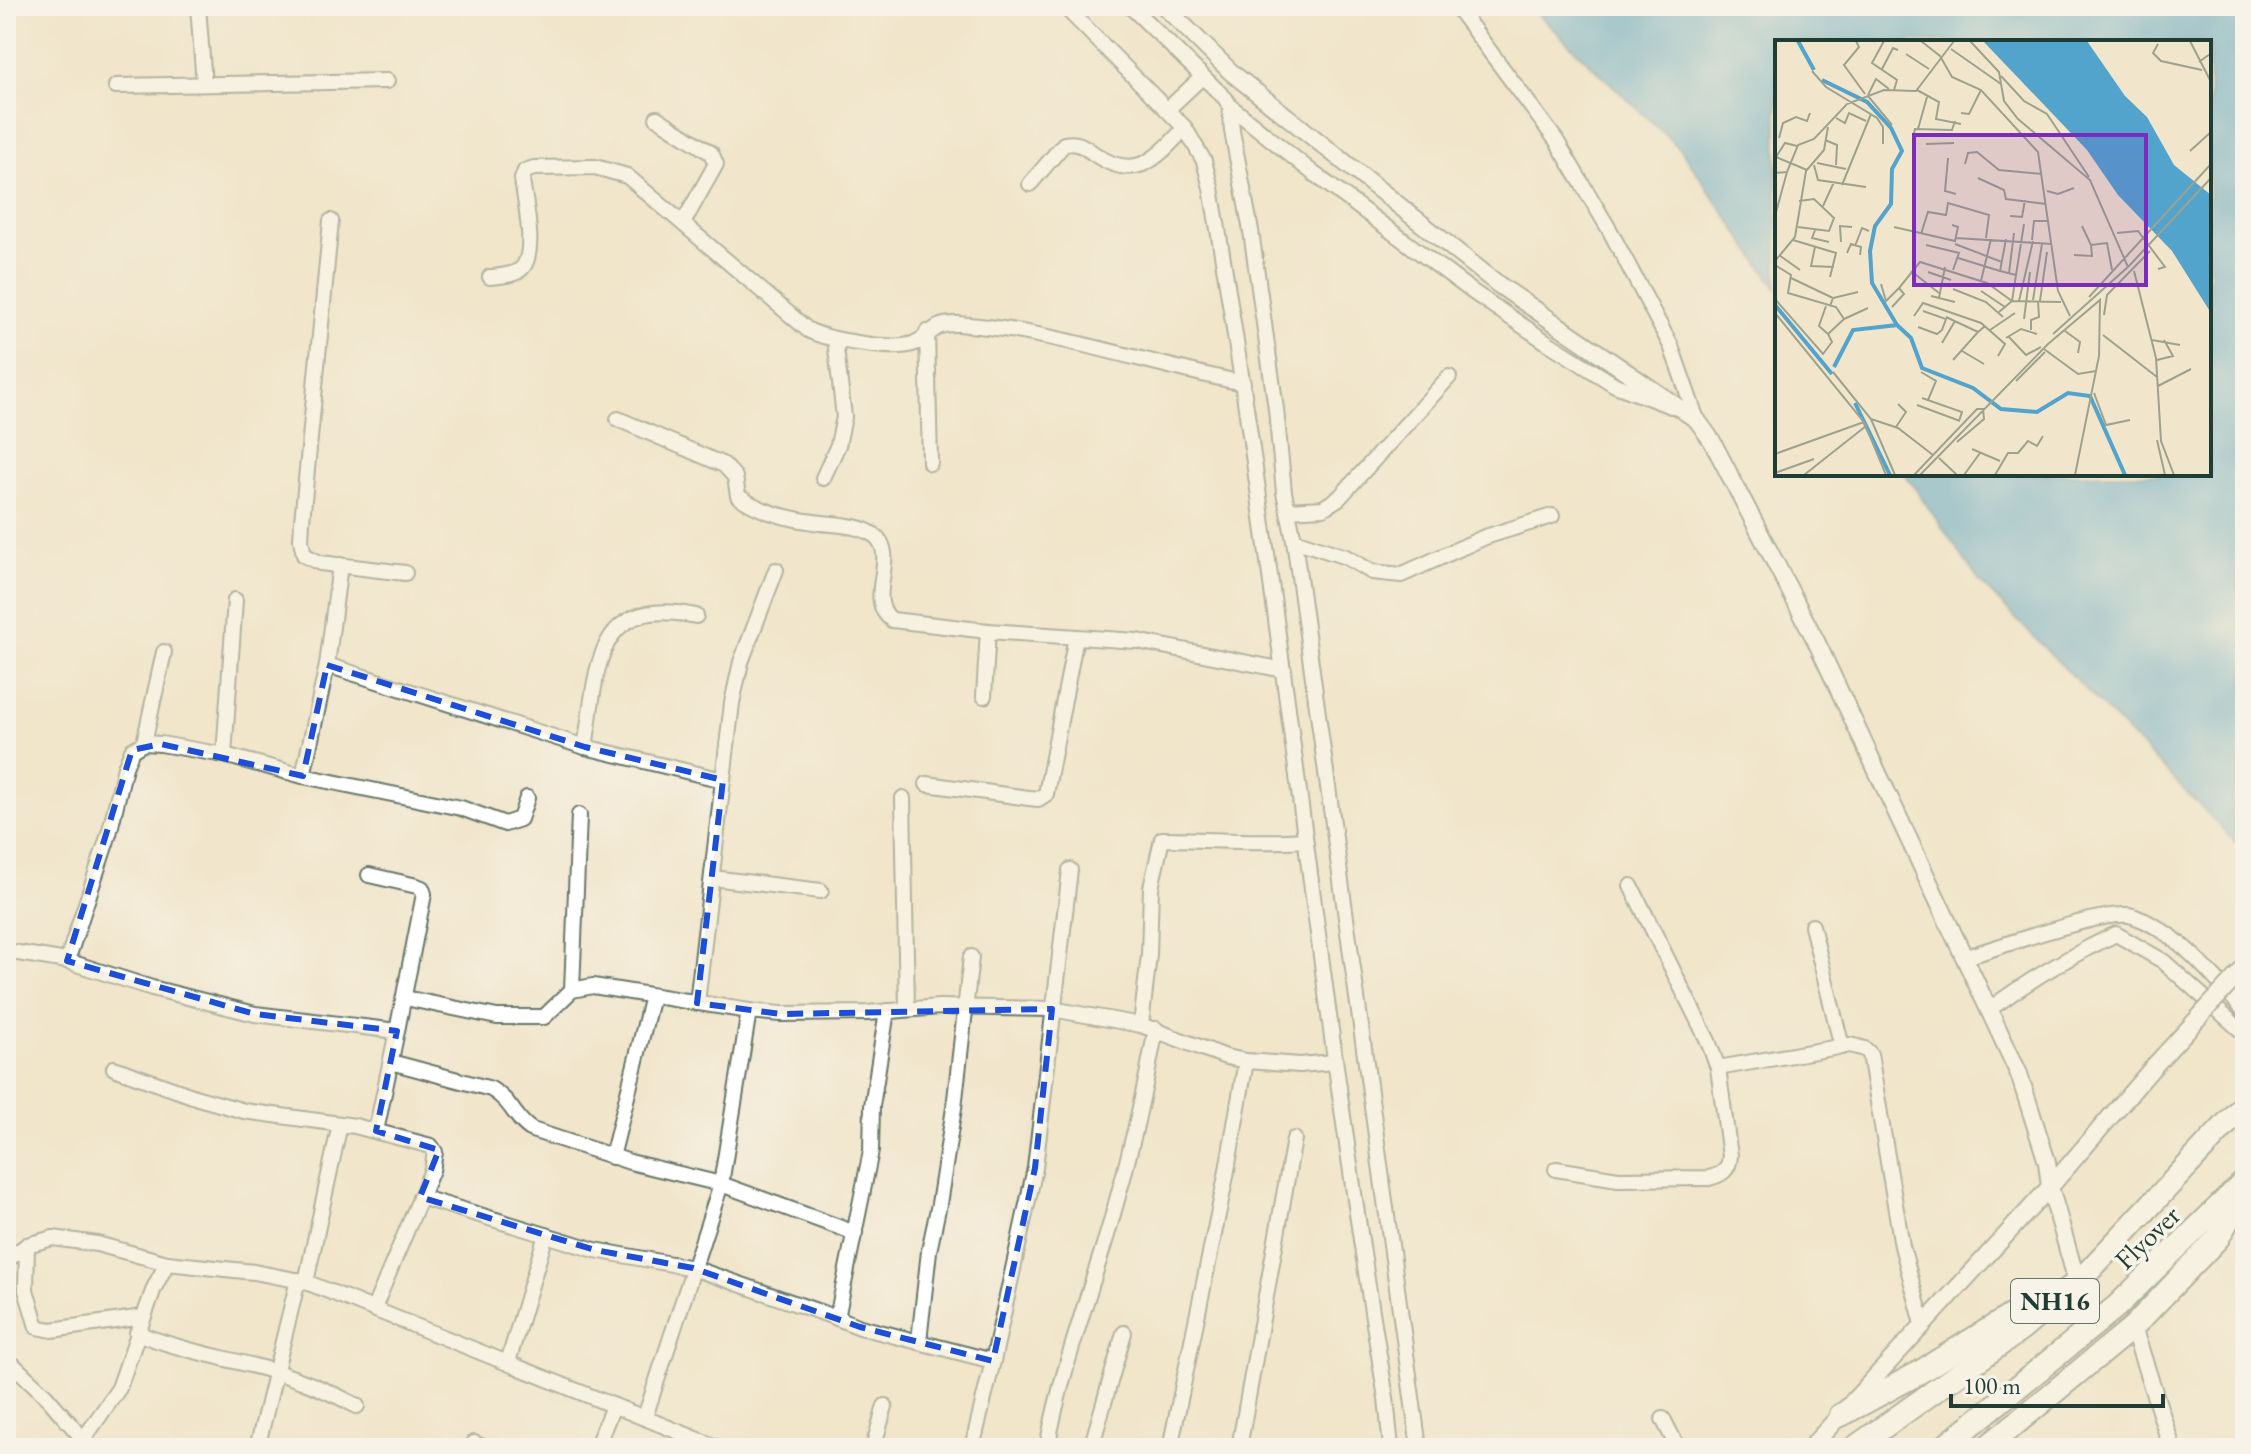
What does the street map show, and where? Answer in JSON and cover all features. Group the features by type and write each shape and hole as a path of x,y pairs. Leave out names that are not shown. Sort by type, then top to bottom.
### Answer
{"highway":[{"name":"NH16","path":"1854,1448 2022,1329 2077,1282 2245,1104"},
{"name":"Flyover","path":"1943,1448 2117,1306 2240,1186"},
{"path":"1986,1448 2133,1327 2218,1238 2232,1213 2240,1186"},
{"path":"1841,1415 1915,1375 2015,1313 2057,1299"}],"street":[{"path":"198,6 204,84"},
{"path":"1064,6 1185,128 1204,161 1211,188 1243,383 1324,963 1334,1062 1391,1448"},
{"path":"1130,6 1230,106 1313,173 1473,292 1615,385 1691,416"},
{"path":"1164,6 1232,73 1499,285 1691,416 1712,441 1790,587 2019,1074 2047,1162 2050,1187 2077,1282"},
{"path":"1456,6 1556,140 1609,229 1671,346 1691,416"},
{"path":"1168,109 1202,77"},
{"path":"116,86 387,81"},
{"path":"1230,106 1263,314 1419,1448"},
{"path":"657,118 711,153 716,164 683,223"},
{"path":"1030,184 1064,144 1079,143 1113,165 1130,168 1152,159 1185,128"},
{"path":"490,277 518,271 526,262 530,242 522,179 528,169 595,167 619,172 637,182 737,272 808,330 820,336 895,346 917,342 937,327 957,324 1045,335 1183,371 1243,383"},
{"path":"331,221 301,540 304,555 310,560 405,573"},
{"path":"927,332 930,463"},
{"path":"823,478 838,445 844,417 835,340"},
{"path":"1288,510 1323,508 1339,498 1449,377"},
{"path":"618,419 724,465 735,477 738,496 746,502 796,519 840,525 873,534 883,543 881,606 885,615 892,620 988,631 1137,641 1284,670"},
{"path":"1294,540 1346,557 1372,572 1401,575 1485,537 1552,516"},
{"path":"303,776 327,665 340,565"},
{"path":"697,1003 732,703 741,662 776,570"},
{"path":"1272,588 1299,586"},
{"path":"224,755 235,600"},
{"path":"585,747 598,671 609,636 634,617 668,611 696,616"},
{"path":"984,696 988,631"},
{"path":"927,784 1038,799 1046,794 1076,637"},
{"path":"144,743 164,652"},
{"path":"327,665 585,747 723,780"},
{"path":"67,961 109,834 129,756 132,750 144,743 224,755 303,776 422,799 461,808 505,824 520,819 527,798"},
{"path":"903,798 907,1009"},
{"path":"572,990 579,815"},
{"path":"1141,1025 1149,955 1151,888 1162,839 1272,843 1305,840"},
{"path":"972,1448 1035,1168 1070,870"},
{"path":"369,875 417,886 424,891 376,1131"},
{"path":"712,878 821,891"},
{"path":"1556,1169 1618,1179 1709,1178 1723,1173 1730,1162 1718,1068 1708,1041 1631,886"},
{"path":"1966,957 2083,920 2130,915 2175,938 2245,1011"},
{"path":"1812,926 1842,1047"},
{"path":"1990,1009 2036,977 2116,934 2163,961 2245,1034"},
{"path":"6,951 67,961 152,988 255,1014 397,1031"},
{"path":"919,1341 929,1251 947,1158 971,957"},
{"path":"1810,1448 2050,1187 2245,967"},
{"path":"405,998 497,1017 531,1019 544,1017 572,990 593,986 781,1014 907,1009 1052,1009 1156,1029 1226,1057 1246,1061 1300,1065 1334,1062"},
{"path":"612,1157 652,996"},
{"path":"645,1417 721,1184 749,1011"},
{"path":"837,1318 871,1151 872,1106 887,1011"},
{"path":"1047,1448 1056,1398 1110,1224 1143,1099 1156,1029"},
{"path":"1718,1068 1850,1045 1865,1049 1873,1063 1902,1246 1923,1324"},
{"path":"1170,1448 1226,1176 1246,1061"},
{"path":"391,1062 491,1089 503,1096 522,1124 532,1130 612,1157 721,1184 855,1233"},
{"path":"114,1068 244,1111 376,1131 423,1142 435,1152 432,1170 374,1308"},
{"path":"257,1448 340,1124"},
{"path":"1239,1448 1294,1139"},
{"path":"420,1197 595,1250 693,1268 860,1327 993,1361"},
{"path":"508,1362 546,1235"},
{"path":"6,1261 27,1245 53,1238 97,1244 167,1263 254,1272 302,1281 719,1448"},
{"path":"27,1245 26,1290 37,1327 52,1330 143,1317"},
{"path":"6,1358 45,1395 87,1444 119,1388 154,1288 167,1263"},
{"path":"2133,1327 2172,1448"},
{"path":"137,1333 188,1350 276,1372 357,1406"},
{"path":"1091,1448 1124,1333"},
{"path":"596,1448 613,1406"},
{"path":"873,1448 885,1406"},
{"path":"1663,1419 1678,1448"}],"highlighted area":[{"path":"327,665 585,747 723,780 697,1003 781,1014 1052,1009 1035,1168 993,1361 860,1327 693,1268 595,1250 420,1197 439,1150 376,1131 397,1031 255,1014 67,961 132,750 161,744 303,776"}],"water":[{"path":"1529,6 2245,6 2245,852 1980,582 1906,476 2211,476 2211,40 1775,40 1775,286 1681,150"}]}
